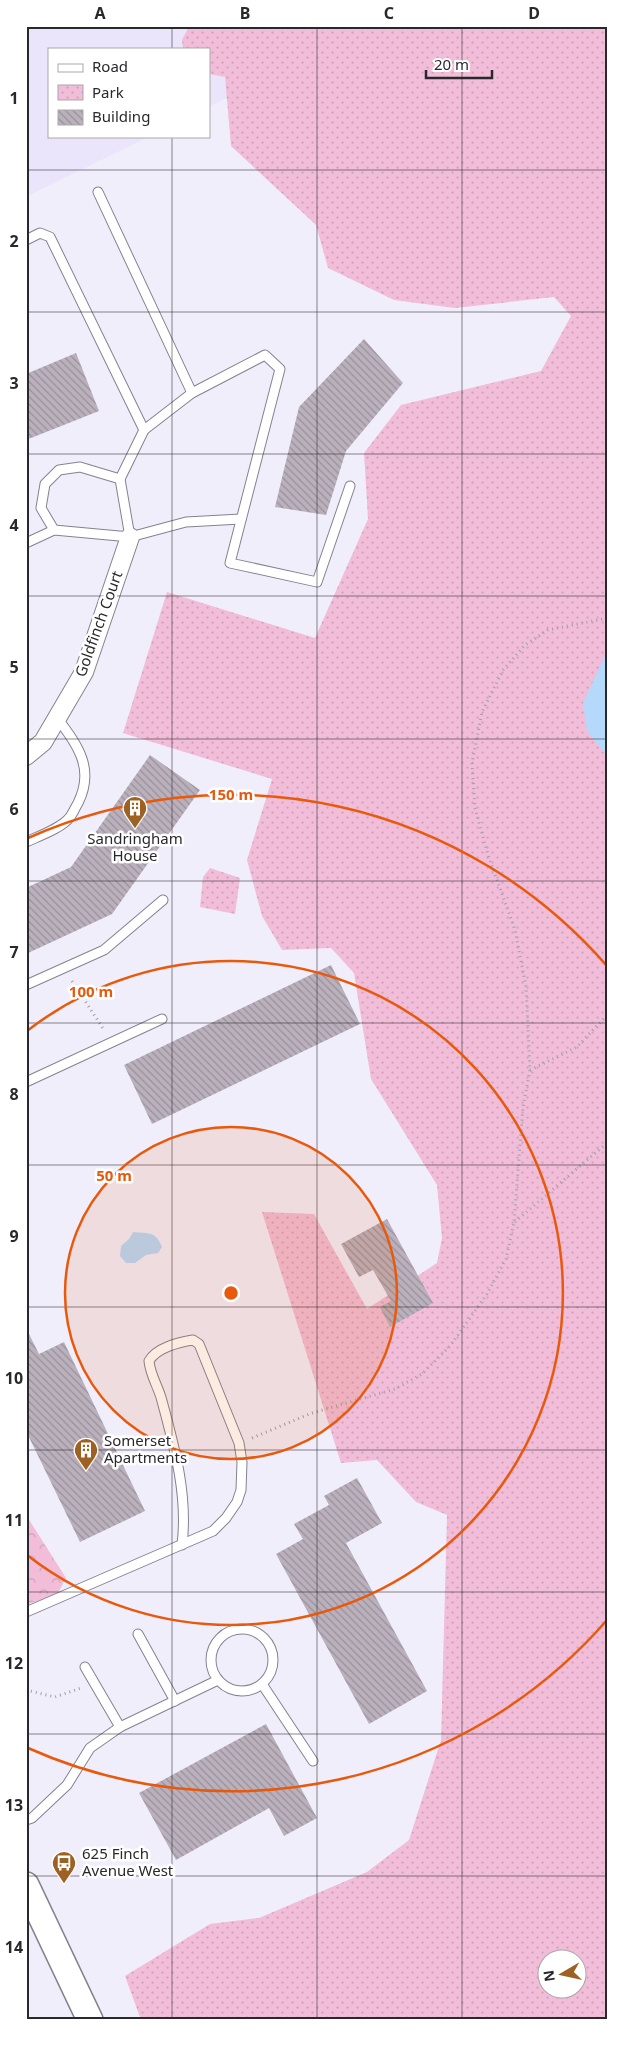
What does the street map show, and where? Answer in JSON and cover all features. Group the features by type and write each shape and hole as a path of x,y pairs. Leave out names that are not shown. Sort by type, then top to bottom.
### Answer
{"main road":[{"path":"26,1885 90,2020"}],"street":[{"name":"Goldfinch Court","path":"26,756 43,742 84,672 130,537"}],"lane":[{"path":"98,192 192,393"},
{"path":"26,240 40,233 50,237 144,430"},
{"path":"130,537 120,478 144,430 192,393 265,355 280,369 230,563 317,582 350,486"},
{"path":"54,530 41,508 45,484 59,470 80,467 120,478"},
{"path":"26,543 54,530 130,537 186,522 241,519"},
{"path":"26,842 50,831 70,818 84,791 85,768 80,753 58,719"},
{"path":"26,985 104,950 163,900"},
{"path":"26,1082 162,1020"},
{"path":"26,1612 182,1545 213,1531 226,1518 236,1502 240,1490 242,1462 239,1443 199,1344 193,1340 182,1341 152,1356 149,1361 149,1366 160,1393 170,1427 182,1487 185,1521 182,1545"},
{"path":"245,1628 256,1631 264,1637 270,1646 273,1656 273,1667 269,1677 262,1684 254,1689 244,1691 226,1687 218,1680 212,1671 210,1661 212,1650 217,1641 235,1629 245,1628"},
{"path":"138,1634 175,1701"},
{"path":"84,1667 120,1728"},
{"path":"26,1820 32,1818 67,1785 90,1748 120,1728 218,1680"},
{"path":"262,1684 313,1761"}],"path":[{"path":"239,1443 312,1413 395,1389 422,1374 450,1346 487,1294 506,1259 514,1222 523,1107 530,1070 526,987 515,930 488,855 475,808 472,764 482,712 503,670 525,645 548,630 608,618"},
{"path":"64,968 112,1042"},
{"path":"530,1070 577,1047 608,1014"},
{"path":"514,1222 608,1142"},
{"path":"26,1690 55,1697 93,1684"}],"shaded area":[{"path":"26,26 189,26 182,40 183,48 48,48 48,138 146,138 26,197"},
{"path":"210,74 225,77 227,98 210,106"}],"green space":[{"path":"189,26 608,26 608,2020 141,2020 125,1976 210,1924 259,1918 367,1872 409,1840 441,1740 447,1515 416,1502 377,1460 341,1463 262,1212 314,1214 367,1309 437,1263 442,1238 437,1185 371,1079 354,973 331,948 282,950 262,916 247,860 272,779 123,733 167,592 315,638 368,519 364,453 401,405 541,371 571,316 554,297 455,308 394,300 328,268 316,225 231,146 225,77 210,74 210,48 183,48 182,40"},
{"path":"210,868 240,878 235,914 200,907 203,877"},
{"path":"26,1515 66,1578 57,1595 28,1604"}],"water":[{"path":"608,649 608,757 587,731 583,703"},
{"path":"133,1232 154,1235 162,1247 158,1253 146,1255 135,1263 126,1263 120,1256 121,1246 129,1239"}],"building":[{"path":"364,339 403,383 346,451 326,515 275,507 299,407"},
{"path":"76,353 99,411 26,440 26,374"},
{"name":"Sandringham House","path":"150,755 200,790 112,914 26,954 26,888 71,867"},
{"path":"331,965 360,1024 152,1124 124,1065"},
{"path":"387,1219 433,1303 390,1327 380,1307 391,1301 373,1270 359,1277 341,1244"},
{"name":"Somerset Apartments","path":"26,1328 39,1354 64,1342 145,1511 80,1542 26,1431"},
{"path":"357,1478 382,1523 346,1543 427,1691 369,1724 276,1554 303,1539 294,1524 329,1505 324,1496"},
{"path":"266,1724 317,1818 284,1836 269,1808 176,1860 139,1793"}],"place":[{"name":"Sandringham House","path":"135,829"},
{"name":"Somerset Apartments","path":"86,1471"},
{"name":"625 Finch Avenue West","path":"64,1884"}]}
